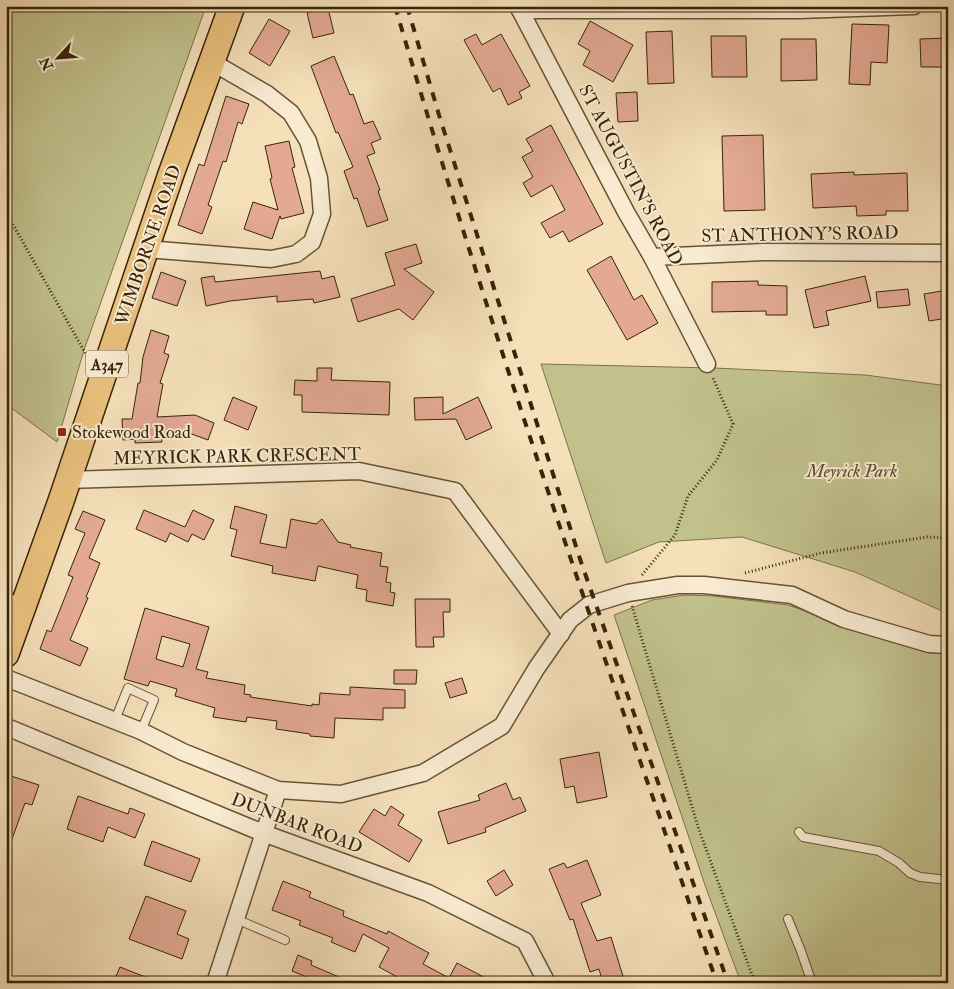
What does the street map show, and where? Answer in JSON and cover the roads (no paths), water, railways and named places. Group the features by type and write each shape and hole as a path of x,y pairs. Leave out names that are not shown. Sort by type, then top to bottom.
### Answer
{"main road":[{"name":"WIMBORNE ROAD","path":"6,654 14,607 67,480 232,6"}],"street":[{"path":"519,8 789,10 914,6"},
{"name":"ST AUGUSTIN'S ROAD","path":"519,8 707,364"},
{"path":"146,249 271,259 296,254 312,242 322,214 319,178 308,141 290,113 268,94 212,62"},
{"name":"ST ANTHONY'S ROAD","path":"652,257 764,252 948,253"},
{"name":"MEYRICK PARK CRESCENT","path":"67,480 359,471 455,491 561,634"},
{"path":"6,678 115,720 183,752 278,790 342,794 423,773 502,726 536,669 570,620 589,605 628,593 678,585 704,585 792,595 844,619 929,644 948,645"},
{"name":"DUNBAR ROAD","path":"9,728 263,833 428,893 525,941 546,983"},
{"path":"215,983 278,790"}],"lane":[{"path":"115,720 128,688 154,700 140,731"},
{"path":"799,832 803,837 879,851 899,863 910,873 932,880 948,880"},
{"path":"236,919 286,940"},
{"path":"788,919 812,983"}],"railway":[{"path":"395,6 516,394 717,983"},
{"path":"407,6 439,115 580,559 728,983"}],"place":[{"name":"Stokewood Road","path":"62,432"}],"park label":[{"name":"Meyrick Park","path":"852,471"}]}
